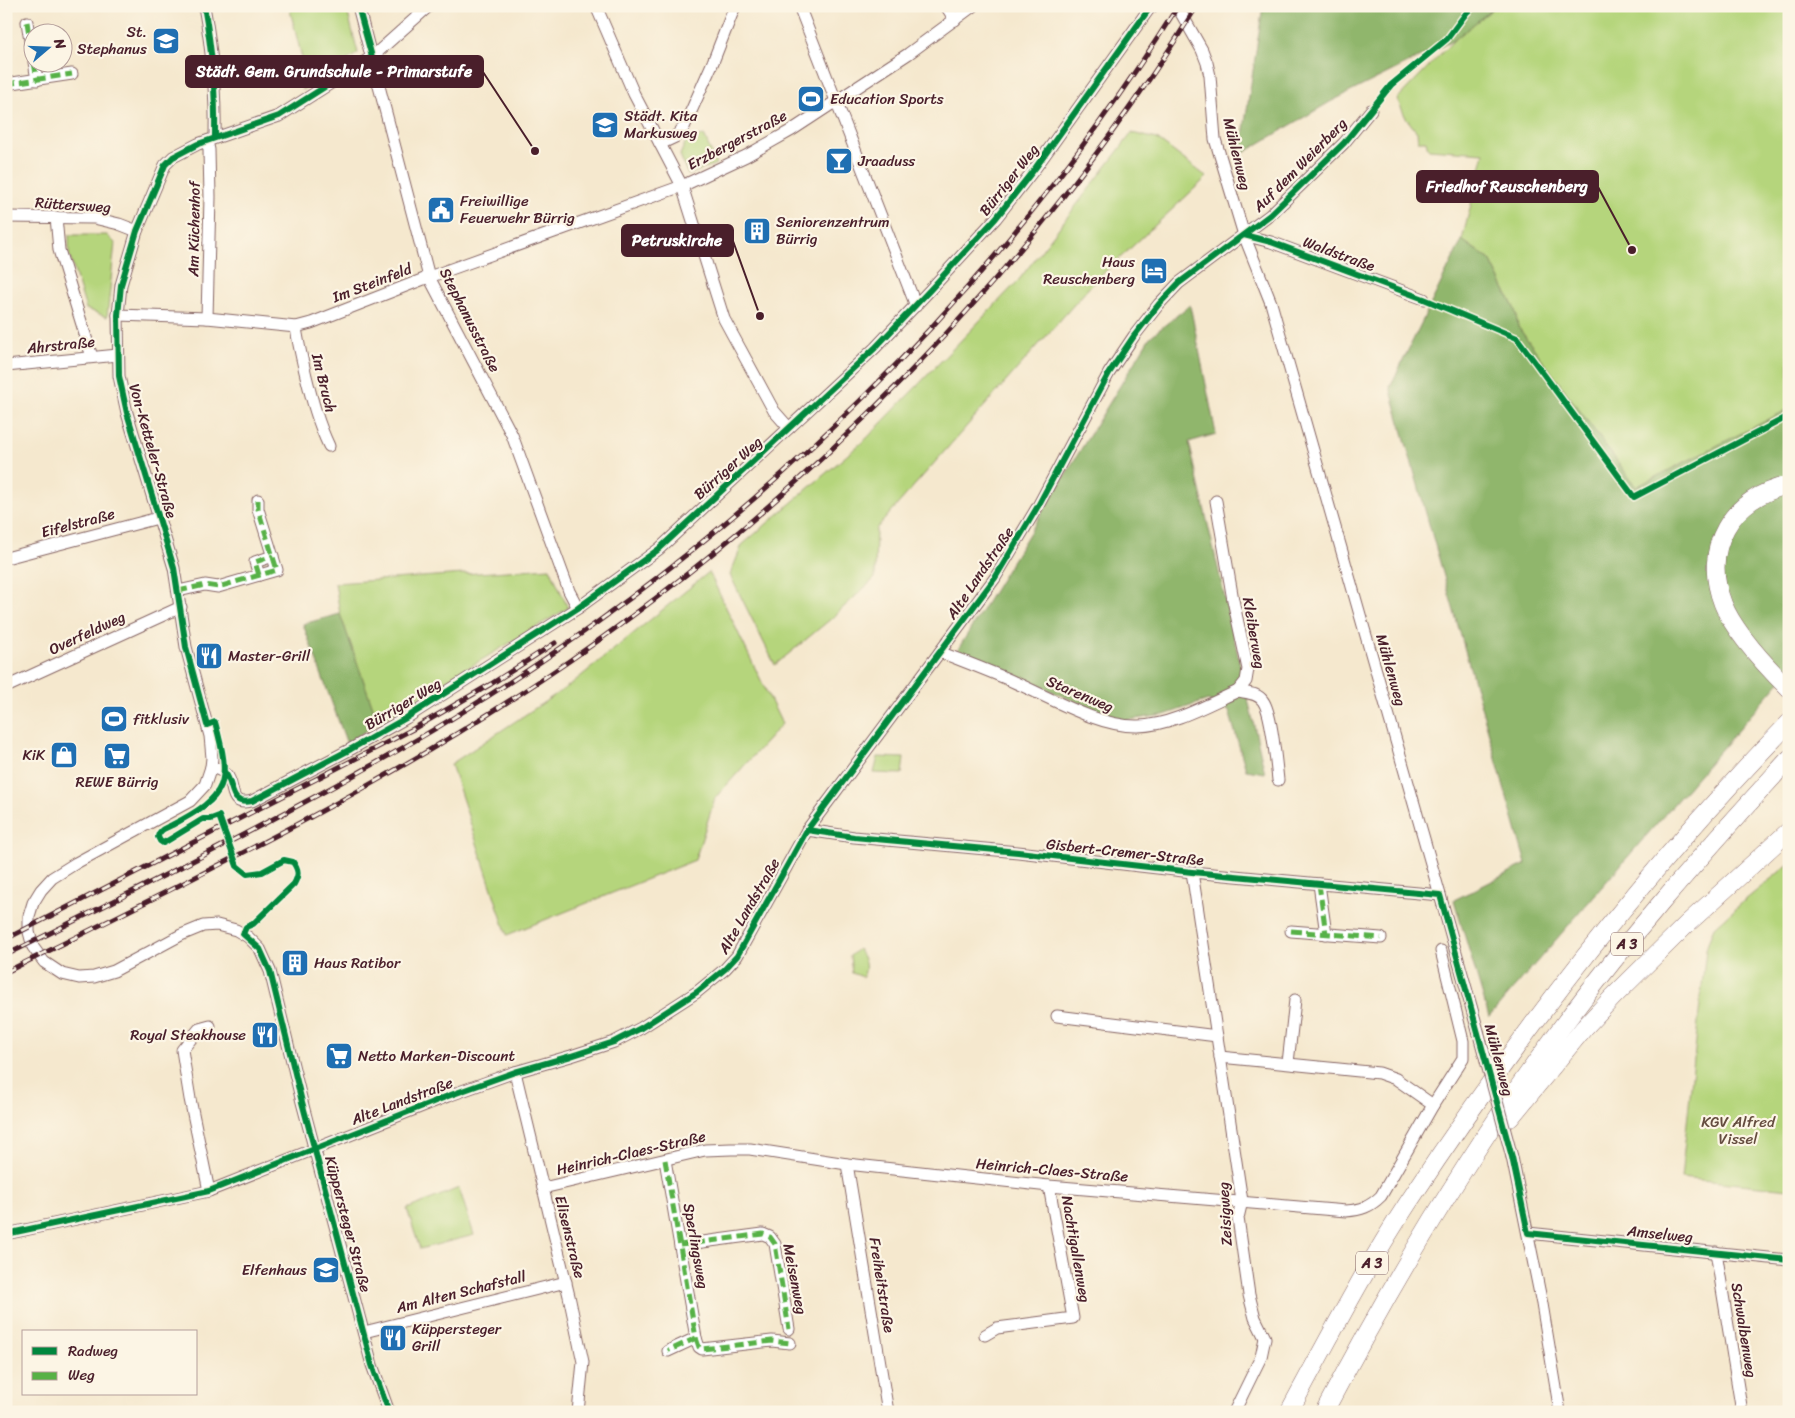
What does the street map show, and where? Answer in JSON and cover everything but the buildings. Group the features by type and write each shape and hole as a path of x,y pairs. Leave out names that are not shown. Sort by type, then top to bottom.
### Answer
{"highway":[{"path":"1781,672 1734,624 1723,605 1716,582 1716,558 1722,536 1734,514 1754,498 1774,488 1789,485"},
{"path":"1789,496 1759,508 1743,522 1732,541 1727,559 1727,582 1733,602 1743,620 1781,672 1789,689"},
{"name":"A 3","path":"1289,1412 1356,1288 1407,1204 1527,1031 1575,968 1688,832 1730,784 1789,723"},
{"name":"A 3","path":"1324,1412 1369,1329 1433,1219 1481,1143 1545,1050 1609,966 1703,853 1789,759"},
{"path":"1481,1143 1513,1115 1572,1042 1612,997 1687,924 1789,831"}],"street":[{"path":"204,6 216,106 211,139"},
{"name":"Stephanusstraße","path":"358,6 429,277 512,435 569,591 578,608"},
{"name":"Von-Ketteler-Straße","path":"48,966 37,953 29,932 32,903 40,890 52,878 63,871 190,801 205,785 211,767 212,746 186,647 174,568 122,395 118,355 118,315 121,285 137,231 165,165 173,157 211,139 279,116 372,56 429,6"},
{"path":"596,6 634,94 682,186 724,319 774,411 789,428"},
{"path":"660,144 675,137 684,127 735,6"},
{"path":"799,6 916,306"},
{"path":"946,6 955,20"},
{"name":"Erzbergerstraße","path":"682,186 746,156 792,130 908,54 972,6"},
{"name":"Bürriger Weg","path":"211,767 228,776 237,800 243,802 252,801 406,718 578,608 659,549 874,348 916,306 996,218 1036,167 1153,6"},
{"name":"Mühlenweg","path":"1176,6 1207,62 1210,76 1215,139 1244,234 1271,303 1478,1031 1512,1157 1528,1233 1560,1412"},
{"path":"36,72 37,80"},
{"path":"6,84 72,74"},
{"name":"Auf dem Weierberg","path":"1244,234 1270,215 1344,143 1371,110"},
{"name":"Am Küchenhof","path":"208,318 209,150 211,139"},
{"name":"Im Steinfeld","path":"118,315 208,318 296,326 311,323 429,277 682,186"},
{"name":"Rüttersweg","path":"6,217 94,218 137,231"},
{"path":"56,217 59,250 92,357"},
{"name":"Waldstraße","path":"1244,234 1271,242 1424,299"},
{"name":"Alte Landstraße","path":"6,1234 209,1191 515,1072 614,1042 641,1028 697,992 725,969 737,956 807,830 995,578 1038,506 1109,374 1134,336 1159,304 1179,283 1244,234"},
{"name":"Im Bruch","path":"296,326 314,406 321,430 329,446"},
{"name":"Ahrstraße","path":"6,366 118,355"},
{"path":"178,591 206,586 218,587 278,570 258,509 258,500"},
{"name":"Kleiberweg","path":"1216,501 1233,600 1248,669 1246,681 1238,691"},
{"name":"Eifelstraße","path":"6,558 158,518"},
{"name":"Overfeldweg","path":"6,688 181,607"},
{"name":"Starenweg","path":"940,652 1013,681 1098,720 1118,726 1140,726 1183,716 1238,691"},
{"path":"1238,691 1256,695 1264,702 1272,731 1278,780"},
{"name":"Gisbert-Cremer-Straße","path":"807,830 854,837 1018,852 1192,872 1440,895"},
{"name":"Zeisigweg","path":"1192,872 1242,1201 1238,1218 1249,1295 1255,1318 1265,1338 1261,1357 1234,1412"},
{"path":"1319,884 1326,934"},
{"name":"Küppersteger Straße","path":"48,966 71,977 94,977 122,967 199,927 217,925 226,926 242,934 260,949 270,971 372,1365 389,1412"},
{"path":"1291,932 1381,938"},
{"name":"Mühlenweg","path":"1441,951 1463,1041"},
{"path":"1288,1064 1295,1000"},
{"path":"1056,1016 1217,1036"},
{"path":"209,1191 188,1091 182,1050 199,1029 210,1026"},
{"name":"Heinrich-Claes-Straße","path":"543,1188 705,1150 731,1148 750,1149 847,1164 1049,1186 1346,1211 1359,1210 1371,1205 1381,1196 1433,1105 1463,1058 1463,1041"},
{"path":"1220,1057 1379,1072 1396,1079 1433,1105"},
{"name":"Elisenstraße","path":"515,1072 566,1282 583,1362 578,1412"},
{"name":"Sperlingsweg","path":"665,1160 698,1342"},
{"name":"Freiheitstraße","path":"847,1164 888,1412"},
{"name":"Nachtigallenweg","path":"986,1335 997,1328 1073,1318 1049,1186"},
{"name":"Amselweg","path":"1528,1233 1789,1260"},
{"name":"Meisenweg","path":"680,1246 763,1234 770,1237 776,1244 789,1328"},
{"name":"Schwalbenweg","path":"1716,1252 1742,1412"},
{"name":"Am Alten Schafstall","path":"364,1332 566,1282"},
{"path":"668,1351 698,1342 702,1349 772,1341 790,1342"}],"green space":[{"path":"289,6 346,6 358,53 302,90 303,62"},
{"path":"1263,6 1496,6 1454,40 1330,102 1240,155"},
{"path":"1496,6 1789,6 1789,409 1636,487 1518,327 1515,310 1490,260 1462,240 1484,153 1428,149 1426,141 1418,141 1417,132 1406,118 1397,99 1454,40"},
{"path":"1132,133 1157,139 1207,177 1093,283 876,529 875,578 832,618 775,665 730,575 742,545 867,438 1018,281"},
{"path":"704,135 716,164 688,175 680,155 686,141"},
{"path":"69,235 107,235 115,243 107,317 86,309 69,254"},
{"path":"1462,240 1490,260 1515,310 1518,327 1636,487 1789,409 1789,671 1489,1017 1454,900 1526,864 1390,387"},
{"path":"1190,305 1216,434 1189,442 1265,773 1246,770 1229,711 1208,700 1164,715 1121,721 957,651 1150,337"},
{"path":"550,568 568,608 378,722 340,614 335,583"},
{"path":"709,572 782,724 715,798 695,860 507,935 451,764 570,685"},
{"path":"340,614 378,722 347,744 303,624"},
{"path":"878,757 904,758 902,774 874,773"},
{"name":"KGV Alfred Vissel","path":"1789,864 1789,1189 1681,1178 1706,949 1713,929"},
{"path":"858,949 865,963 863,977 852,973 850,956"},
{"path":"459,1188 474,1235 420,1249 407,1209"}],"railway":[{"path":"6,955 240,836 345,781 415,741 567,644 669,568 767,487 860,401 948,309 1031,213 1107,112 1178,6"},
{"path":"6,972 211,869 412,760 541,680 637,612 730,539 819,461 905,378 986,290 1062,198 1132,104 1197,6"},
{"path":"6,939 413,729 491,684 555,643"}],"marked path":[{"path":"36,72 37,80"},
{"path":"6,84 72,74"},
{"path":"178,591 205,585 218,587 277,570 258,509 258,500"},
{"path":"259,575 255,562 273,556"},
{"path":"1319,884 1326,934"},
{"path":"1291,931 1381,938"},
{"path":"665,1160 696,1338 668,1351"},
{"path":"680,1245 763,1234 770,1237 775,1244 789,1329"},
{"path":"696,1338 699,1347 702,1349 772,1341 790,1343"}],"cycle path":[{"path":"204,6 213,72 215,137"},
{"path":"358,6 372,57 279,116 198,144 173,157 165,165 137,231 121,285 118,315 119,376 127,413 174,568 186,647 207,725 215,722 223,760 224,774 221,786 215,796 191,815 163,830 158,837 163,843 203,819 219,816 237,866 247,874 262,872 284,860 293,862 296,868 298,873 294,884 253,924 246,927 243,934 260,949 270,971 302,1102 372,1365 389,1412"},
{"path":"225,773 236,798 244,802 252,801 406,718 578,608 659,549 875,348 996,218 1036,167 1153,6"},
{"path":"6,1234 209,1191 448,1096 515,1072 614,1042 641,1028 697,992 725,969 737,956 807,830 995,578 1038,506 1109,373 1134,336 1159,304 1179,283 1270,215 1344,143 1391,85 1447,39 1467,12 1474,6"},
{"path":"1244,235 1271,242 1424,299 1517,338 1634,497 1789,416"},
{"path":"807,830 854,837 1018,852 1192,872 1440,895 1512,1157 1528,1233 1789,1260"}],"place":[{"name":"St. Stephanus","path":"166,41"},
{"name":"Education Sports","path":"811,99"},
{"name":"Städt. Kita Markusweg","path":"605,125"},
{"name":"Städt. Gem. Grundschule - Primarstufe","path":"535,151"},
{"name":"Jraaduss","path":"839,161"},
{"name":"Freiwillige Feuerwehr Bürrig","path":"441,210"},
{"name":"Seniorenzentrum Bürrig","path":"757,231"},
{"name":"Friedhof Reuschenberg","path":"1632,250"},
{"name":"Haus Reuschenberg","path":"1154,271"},
{"name":"Petruskirche","path":"760,316"},
{"name":"Master-Grill","path":"209,656"},
{"name":"fitklusiv","path":"114,719"},
{"name":"KiK","path":"64,755"},
{"name":"REWE Bürrig","path":"117,756"},
{"name":"Haus Ratibor","path":"295,963"},
{"name":"Royal Steakhouse","path":"265,1035"},
{"name":"Netto Marken-Discount","path":"339,1056"},
{"name":"Elfenhaus","path":"326,1270"},
{"name":"Küppersteger Grill","path":"393,1338"}]}
